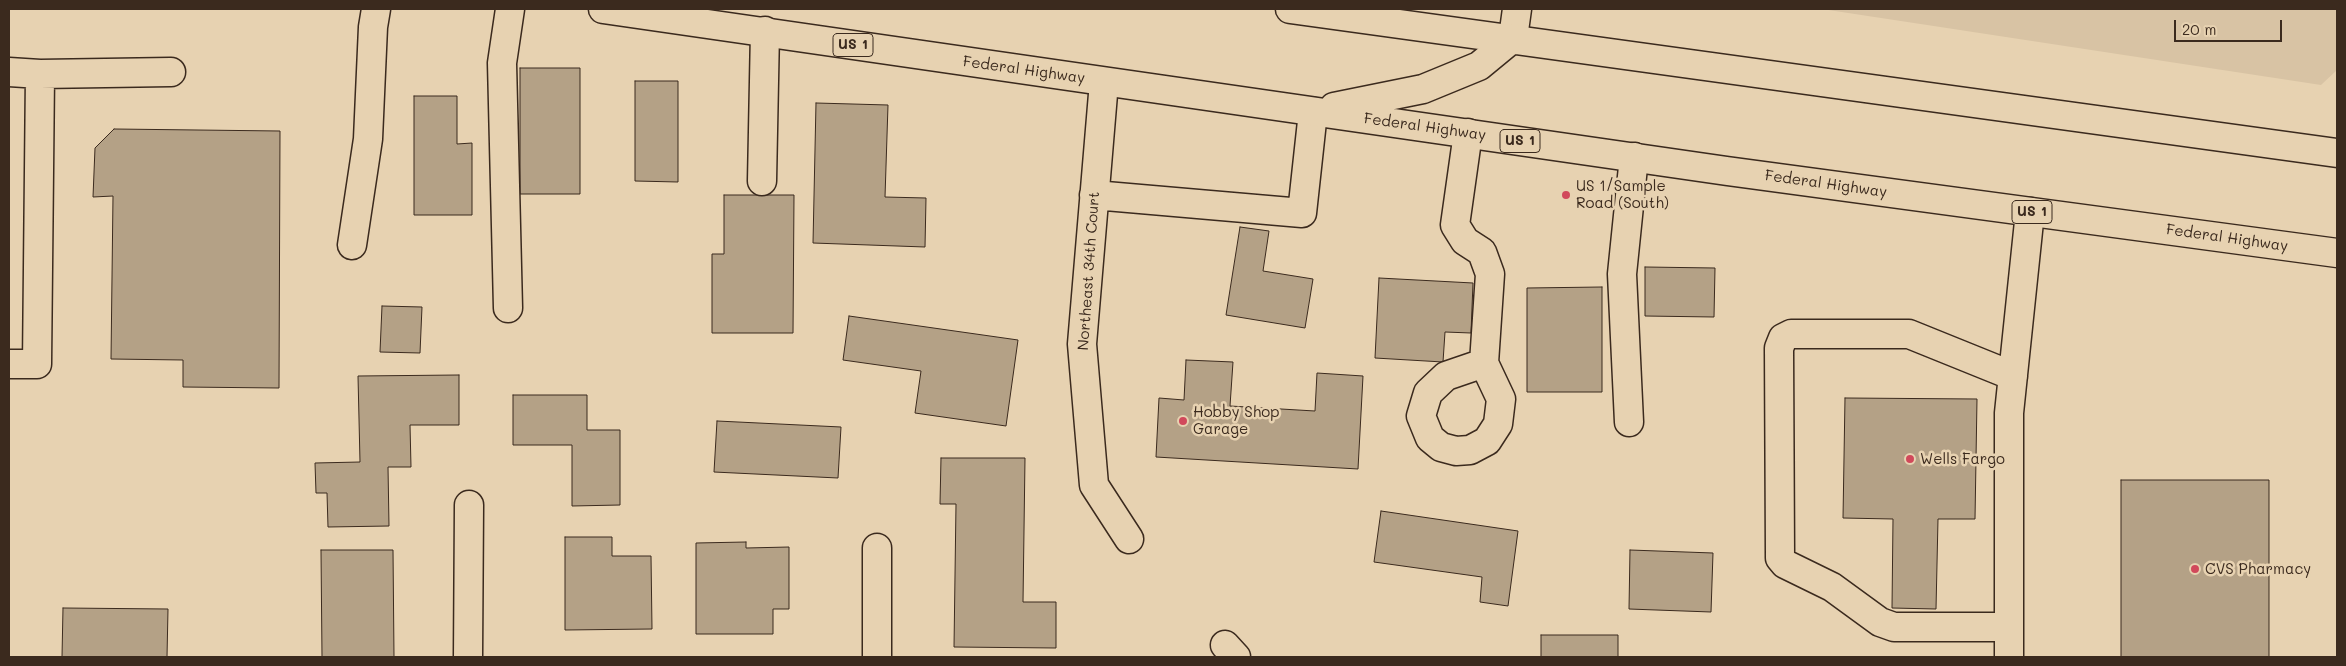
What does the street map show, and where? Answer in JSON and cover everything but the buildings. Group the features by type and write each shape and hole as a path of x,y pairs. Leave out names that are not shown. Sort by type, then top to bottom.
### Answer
{"main road":[{"path":"352,245 368,139 373,27 376,9"},
{"path":"508,308 502,63 510,9"},
{"name":"Federal Highway","path":"603,9 1468,134 2337,254"},
{"path":"1290,9 1513,38 2337,153"},
{"path":"1094,195 1302,213 1313,112 1423,89 1479,66 1513,38 1517,9"},
{"path":"762,181 765,31"},
{"path":"9,72 40,74 171,72"},
{"path":"9,364 37,364 40,74"},
{"name":"Northeast 34th Court","path":"1104,82 1082,344 1094,485 1129,539"},
{"path":"1468,134 1455,225 1465,241 1482,252 1490,274 1484,363"},
{"path":"1628,422 1622,274 1634,157"},
{"path":"2009,657 2009,413 2030,212"},
{"path":"2009,627 1894,627 1880,622 1832,587 1785,564 1780,558 1779,348 1784,338 1791,334 1909,334 2013,376"},
{"path":"468,657 469,506"},
{"path":"876,657 877,548"}],"shaded area":[{"path":"1822,9 2337,9 2337,70 2321,85"}],"place":[{"name":"US 1/Sample Road (South)","path":"1566,195"},
{"name":"Hobby Shop Garage","path":"1183,421"},
{"name":"Wells Fargo","path":"1910,459"},
{"name":"CVS Pharmacy","path":"2195,569"}]}
